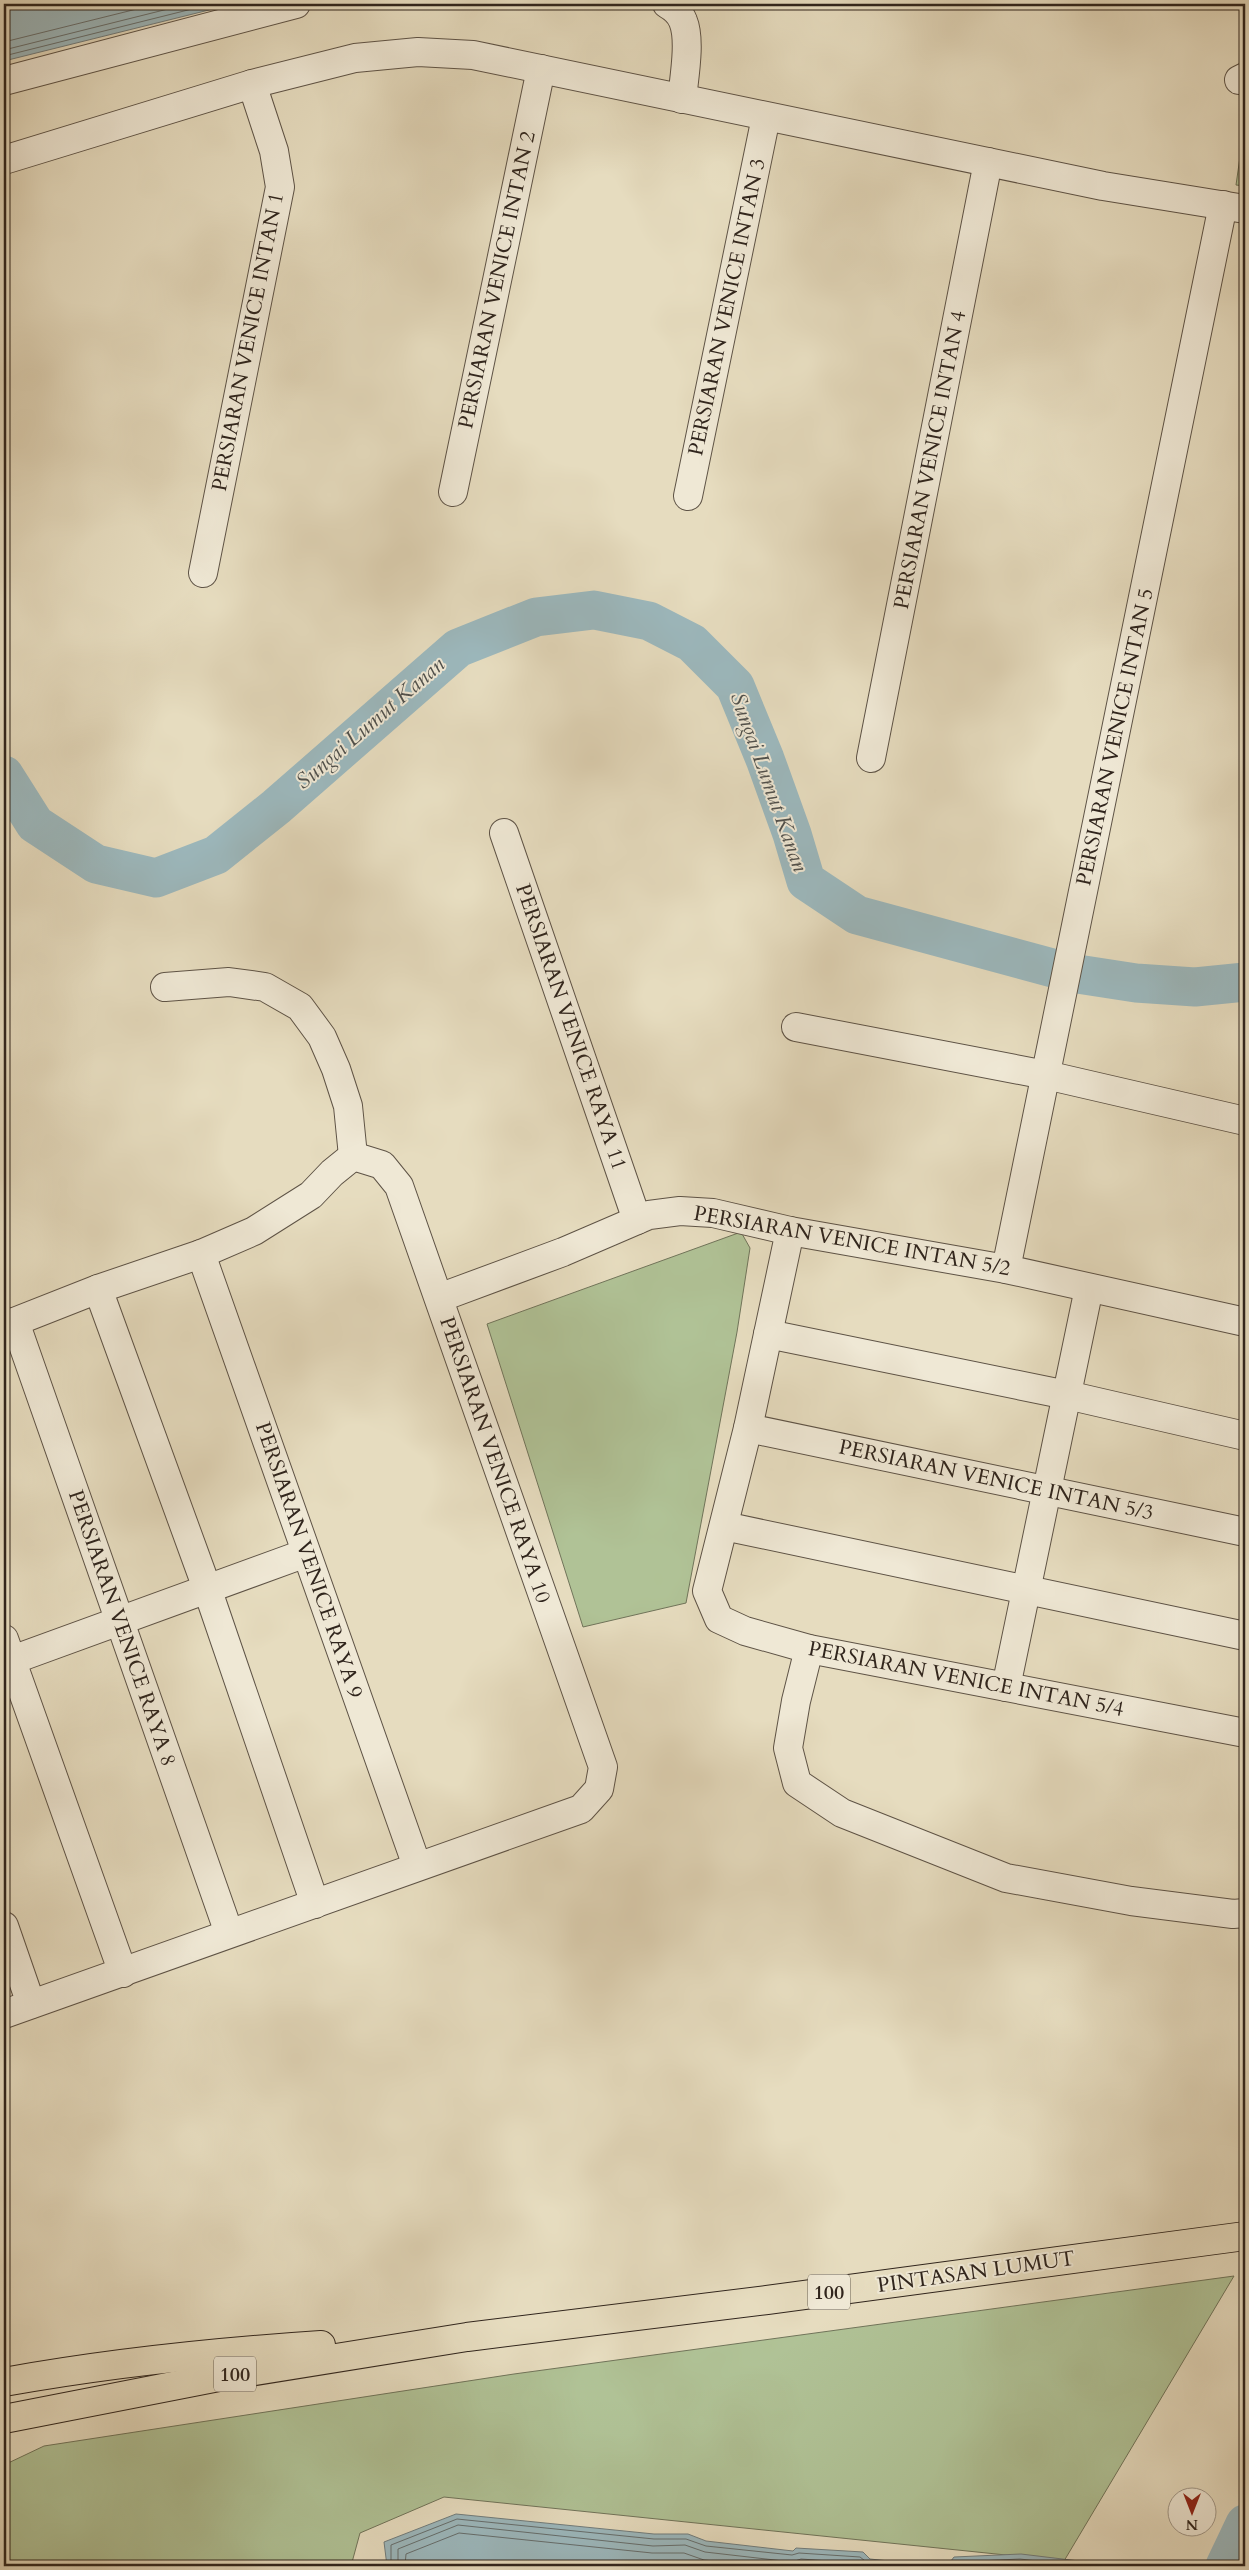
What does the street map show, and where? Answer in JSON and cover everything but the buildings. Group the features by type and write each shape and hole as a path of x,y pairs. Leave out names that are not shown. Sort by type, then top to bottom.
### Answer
{"highway":[{"name":"PINTASAN LUMUT","path":"4,2419 224,2376 467,2337 767,2300 1245,2236"},
{"name":"PINTASAN LUMUT","path":"4,2382 61,2372 222,2351 467,2337"}],"street":[{"path":"4,81 296,4"},
{"path":"667,4 676,10 683,20 686,35 682,100"},
{"path":"4,160 252,84 355,58 418,52 473,55 1102,186 1234,207"},
{"name":"PERSIARAN VENICE INTAN 2","path":"453,492 541,70"},
{"name":"PERSIARAN VENICE INTAN 1","path":"202,573 280,187 274,151 252,84"},
{"name":"PERSIARAN VENICE INTAN 3","path":"688,496 766,117"},
{"name":"PERSIARAN VENICE INTAN 4","path":"872,758 988,162"},
{"name":"PERSIARAN VENICE INTAN 5","path":"1006,1269 1074,936 1234,207"},
{"name":"PERSIARAN VENICE RAYA 11","path":"504,833 637,1220"},
{"path":"9,1324 98,1289 201,1254 254,1231 311,1195 332,1173 353,1156 348,1106 336,1068 322,1037 300,1007 265,987 229,982 165,987"},
{"path":"796,1027 1046,1075 1245,1121"},
{"name":"PERSIARAN VENICE RAYA 10","path":"353,1156 382,1165 399,1186 603,1767 599,1789 580,1809 417,1866"},
{"name":"PERSIARAN VENICE INTAN 5/2","path":"439,1298 564,1252 649,1214 680,1211 713,1214 790,1231 1006,1269 1245,1322"},
{"path":"790,1231 748,1428 724,1526 1026,1588 1245,1636"},
{"name":"PERSIARAN VENICE RAYA 9","path":"201,1254 417,1866"},
{"path":"1006,1687 1089,1288"},
{"path":"98,1289 208,1591 315,1904"},
{"name":"PERSIARAN VENICE RAYA 8","path":"9,1324 119,1621 229,1933"},
{"path":"768,1334 1067,1395 1245,1436"},
{"name":"PERSIARAN VENICE INTAN 5/3","path":"748,1428 1245,1532"},
{"name":"PERSIARAN VENICE INTAN 5/4","path":"724,1526 708,1591 719,1619 745,1631 809,1648 1245,1733"},
{"path":"123,1973 6,1654 119,1621 208,1591 306,1553"},
{"path":"809,1648 796,1701 788,1748 797,1783 842,1812 1006,1878 1131,1902 1245,1914"},
{"path":"4,2014 123,1973 417,1866"},
{"path":"4,1926 31,2004"}],"green space":[{"path":"1245,122 1245,186 1236,185"},
{"path":"741,1232 750,1248 737,1332 686,1603 583,1627 487,1324"},
{"path":"1234,2276 1064,2561 444,2497 360,2533 351,2566 4,2566 4,2465 44,2446 514,2374"}],"water":[{"path":"4,4 217,4 217,8 4,61"},
{"path":"456,2514 654,2534 688,2534 706,2541 793,2551 796,2548 863,2552 870,2559 936,2566 387,2566 384,2542"},
{"path":"1021,2554 1113,2566 947,2566 954,2557"}],"waterway":[{"name":"Sungai Lumut Kanan","path":"4,775 35,824 96,864 156,878 216,855 276,807 458,648 536,617 594,610 649,621 692,643 735,686 765,759 792,834 806,881 857,915 1071,973 1136,983 1195,987 1245,982"},
{"name":"Sungai Lumut Kanan","path":"1225,2566 1245,2524"}]}
